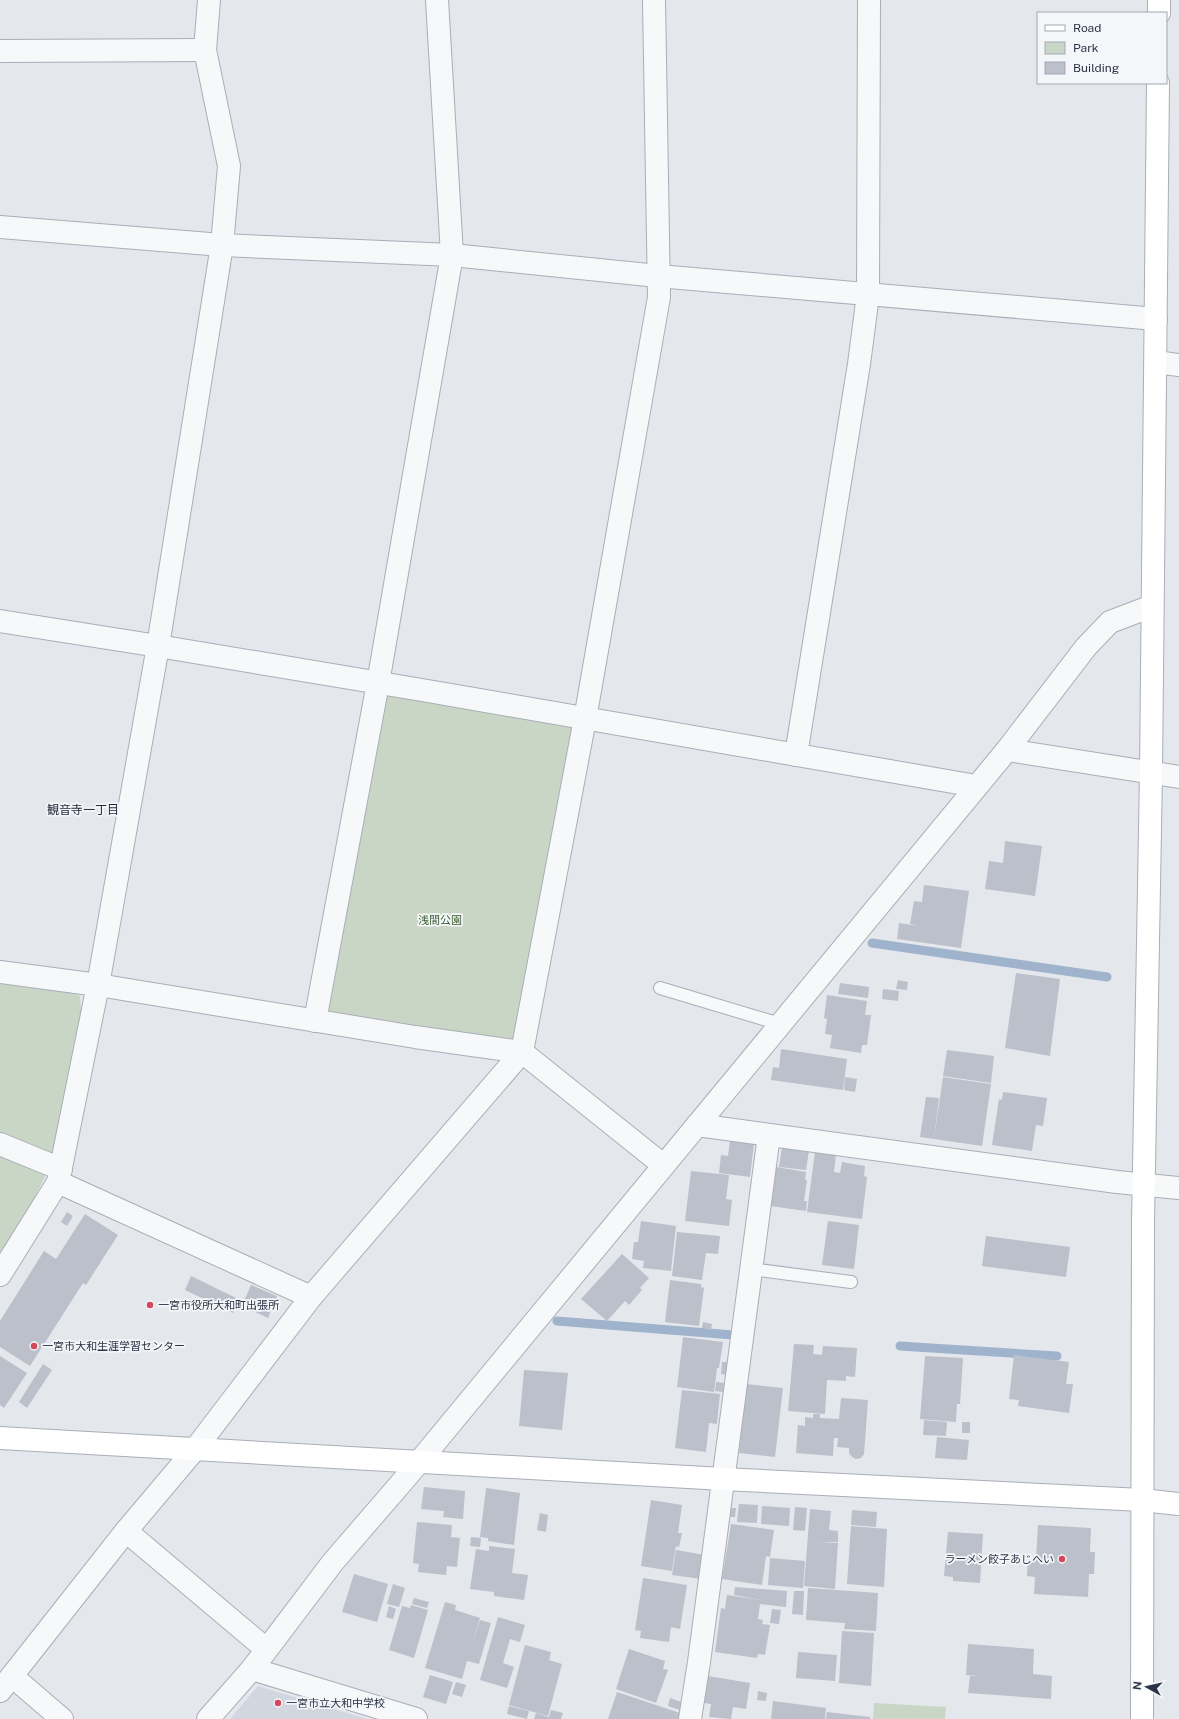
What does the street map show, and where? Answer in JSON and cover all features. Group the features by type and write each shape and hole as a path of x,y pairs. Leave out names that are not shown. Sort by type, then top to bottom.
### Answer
{"street":[{"path":"0,1275 59,1175 98,985 158,646 222,245 229,166 205,50 209,0"},
{"path":"315,1021 378,683 452,255 437,0"},
{"path":"62,1719 6,1684 126,1531 196,1448 311,1297 522,1052 585,719 659,297 654,0"},
{"path":"796,755 859,364 868,295 869,0"},
{"path":"1159,0 1159,12"},
{"path":"0,51 205,50"},
{"path":"1142,1719 1144,1185 1151,773 1158,84"},
{"path":"0,226 222,245 452,255 658,276 1156,319"},
{"path":"1156,362 1179,365"},
{"path":"208,1719 252,1669 333,1562 419,1461 1007,750 1086,647 1110,622 1152,606"},
{"path":"0,621 378,683 976,786"},
{"path":"1007,750 1179,777"},
{"path":"0,972 98,985 315,1021 522,1052 663,1165"},
{"path":"697,1125 1144,1185 1179,1188"},
{"path":"690,1719 699,1662 769,1135"},
{"path":"0,1144 59,1175 311,1297"},
{"path":"0,1438 723,1479 1142,1500 1179,1504"},
{"path":"126,1531 266,1649"},
{"path":"252,1669 416,1719"}],"lane":[{"path":"660,988 780,1024"},
{"path":"751,1269 851,1282"}],"shaded area":[{"name":"一宮市立大和中学校","path":"258,1686 367,1719 230,1719"}],"green space":[{"name":"浅間公園","path":"384,693 574,726 516,1044 323,1015"},
{"path":"0,979 65,987 80,996 82,1020 73,1048 54,1158 31,1205 0,1253"},
{"path":"874,1703 946,1707 945,1719 873,1719"}],"building":[{"path":"1005,841 1042,846 1035,896 985,889 989,861 1003,863"},
{"path":"924,885 969,891 961,948 897,939 899,923 918,926 910,924 914,901 922,902"},
{"path":"1016,973 1060,979 1050,1056 1005,1048"},
{"path":"898,980 908,982 907,990 896,989"},
{"path":"840,983 869,987 868,998 838,994"},
{"path":"883,989 899,991 898,1001 882,999"},
{"path":"827,995 867,1001 865,1015 871,1015 867,1045 862,1045 861,1053 830,1048 832,1035 825,1034 827,1019 824,1018"},
{"path":"781,1049 847,1059 843,1090 771,1080 773,1067 779,1068"},
{"path":"947,1050 994,1056 991,1083 943,1076"},
{"path":"845,1077 857,1079 855,1092 844,1090"},
{"path":"943,1077 991,1084 982,1146 934,1139"},
{"path":"1003,1092 1047,1098 1043,1126 1036,1125 1032,1151 992,1145 999,1099 1002,1100"},
{"path":"926,1097 939,1098 934,1139 920,1137"},
{"path":"730,1140 754,1143 750,1177 719,1173 721,1155 728,1156"},
{"path":"782,1147 809,1151 806,1170 779,1167"},
{"path":"815,1152 836,1154 834,1172 840,1173 842,1162 865,1166 864,1176 867,1177 862,1219 807,1212"},
{"path":"776,1167 806,1172 805,1180 807,1180 804,1201 807,1201 806,1211 770,1206"},
{"path":"691,1171 729,1175 726,1199 732,1200 729,1226 685,1221"},
{"path":"67,1212 73,1216 67,1226 61,1222"},
{"path":"85,1214 118,1235 86,1285 83,1283 30,1366 0,1347 0,1321 44,1251 56,1259"},
{"path":"641,1221 676,1226 671,1271 643,1268 644,1261 632,1259 634,1242 638,1242"},
{"path":"828,1221 859,1225 854,1269 822,1265"},
{"path":"677,1232 720,1236 718,1254 706,1253 702,1280 672,1276"},
{"path":"986,1236 1070,1247 1066,1277 982,1266"},
{"path":"622,1254 649,1278 640,1288 642,1290 629,1305 625,1301 607,1321 581,1299"},
{"path":"191,1276 238,1299 233,1313 185,1290"},
{"path":"670,1280 701,1284 701,1287 704,1288 699,1326 665,1322"},
{"path":"251,1285 277,1296 268,1318 242,1306"},
{"path":"703,1322 712,1324 711,1330 702,1328"},
{"path":"683,1337 723,1342 719,1368 717,1368 714,1392 677,1387"},
{"path":"794,1344 814,1345 813,1354 822,1355 823,1346 857,1348 855,1377 846,1376 846,1381 827,1380 825,1414 788,1411"},
{"path":"1014,1355 1069,1362 1066,1384 1073,1384 1069,1413 1018,1406 1019,1400 1009,1399"},
{"path":"0,1356 27,1373 4,1408 0,1405"},
{"path":"925,1356 963,1358 960,1404 957,1404 956,1422 920,1419"},
{"path":"722,1362 729,1362 728,1375 721,1374"},
{"path":"43,1364 52,1370 27,1408 19,1402"},
{"path":"524,1370 568,1373 562,1430 519,1426"},
{"path":"716,1382 724,1383 723,1392 715,1391"},
{"path":"746,1384 783,1388 775,1457 739,1453"},
{"path":"682,1390 720,1394 717,1424 709,1423 706,1452 675,1448"},
{"path":"841,1398 868,1400 864,1454 861,1458 856,1459 852,1457 849,1453 849,1448 837,1447 838,1438 834,1438 833,1456 796,1453 798,1425 805,1426 805,1417 813,1418 813,1414 820,1414 820,1418 839,1419"},
{"path":"924,1420 947,1422 946,1436 923,1435"},
{"path":"962,1422 970,1422 970,1433 962,1433"},
{"path":"937,1437 969,1440 967,1460 935,1458"},
{"path":"424,1487 465,1491 463,1519 443,1517 444,1511 421,1509"},
{"path":"486,1488 520,1493 514,1545 488,1541 488,1538 480,1537"},
{"path":"651,1500 682,1505 678,1533 682,1533 679,1547 676,1546 672,1571 641,1566"},
{"path":"739,1504 758,1505 757,1523 737,1522"},
{"path":"762,1506 790,1508 789,1526 761,1524"},
{"path":"795,1507 807,1508 805,1531 793,1530"},
{"path":"731,1508 736,1508 735,1517 730,1517"},
{"path":"810,1509 831,1511 829,1530 838,1531 838,1542 818,1542 838,1543 835,1589 804,1586"},
{"path":"852,1510 877,1512 876,1527 851,1525"},
{"path":"540,1513 548,1515 546,1532 537,1530"},
{"path":"417,1522 452,1525 451,1537 460,1538 457,1567 447,1566 446,1575 418,1572 419,1564 413,1563"},
{"path":"731,1524 774,1530 770,1557 766,1556 762,1585 722,1579"},
{"path":"1038,1525 1091,1528 1090,1552 1095,1552 1094,1574 1089,1574 1088,1597 1034,1594 1035,1577 1027,1576 1028,1559 1036,1559"},
{"path":"851,1526 887,1529 884,1587 847,1584"},
{"path":"948,1532 983,1534 980,1583 953,1581 953,1577 944,1576"},
{"path":"471,1537 481,1538 480,1547 470,1546"},
{"path":"489,1546 515,1549 512,1573 528,1575 524,1600 494,1596 494,1592 470,1589 476,1549 489,1551"},
{"path":"676,1550 705,1555 701,1579 672,1575"},
{"path":"770,1558 805,1561 803,1588 768,1585"},
{"path":"354,1574 388,1584 377,1622 342,1612"},
{"path":"643,1578 687,1585 680,1629 671,1627 669,1642 640,1638 641,1631 635,1630"},
{"path":"393,1584 405,1588 399,1607 387,1604"},
{"path":"735,1587 787,1591 786,1607 760,1604 758,1619 763,1620 762,1624 770,1625 765,1655 758,1654 757,1658 715,1652 721,1608 725,1609 727,1595 761,1600 734,1595"},
{"path":"808,1588 878,1593 876,1631 844,1629 845,1623 806,1620"},
{"path":"794,1591 804,1591 803,1615 792,1614"},
{"path":"414,1598 429,1602 427,1608 412,1604"},
{"path":"445,1602 456,1605 455,1610 480,1618 471,1648 480,1620 491,1623 479,1664 467,1661 462,1679 425,1668"},
{"path":"411,1605 428,1610 414,1658 389,1650 402,1606 410,1608"},
{"path":"389,1606 396,1609 393,1619 386,1617"},
{"path":"772,1609 781,1610 779,1624 770,1623"},
{"path":"498,1617 525,1625 520,1642 510,1639 503,1663 514,1667 507,1688 480,1680"},
{"path":"842,1631 874,1633 871,1686 839,1683"},
{"path":"968,1644 1034,1649 1033,1674 1052,1676 1051,1699 968,1693 970,1676 979,1676 966,1675"},
{"path":"525,1645 551,1652 549,1660 562,1664 548,1716 509,1705"},
{"path":"629,1649 665,1661 663,1669 668,1670 656,1703 616,1689"},
{"path":"798,1652 837,1655 835,1681 796,1678"},
{"path":"430,1675 453,1682 446,1704 423,1697"},
{"path":"708,1676 750,1683 746,1709 733,1707 731,1719 709,1717 711,1704 704,1703"},
{"path":"456,1682 466,1685 462,1697 452,1694"},
{"path":"758,1691 767,1693 766,1701 757,1700"},
{"path":"617,1692 683,1714 681,1719 608,1719"},
{"path":"670,1698 684,1703 682,1711 668,1706"},
{"path":"773,1701 826,1708 825,1719 771,1719"},
{"path":"509,1706 529,1711 527,1719 507,1714"},
{"path":"551,1710 563,1713 561,1719 534,1719 536,1713 549,1717"},
{"path":"827,1712 870,1717 870,1719 826,1719"}],"waterway":[{"path":"872,943 1107,977"},
{"path":"557,1321 733,1335"},
{"path":"900,1346 1057,1356"}],"place":[{"name":"一宮市役所大和町出張所","path":"150,1305"},
{"name":"一宮市大和生涯学習センター","path":"34,1346"},
{"name":"ラーメン餃子あじへい","path":"1062,1559"},
{"name":"一宮市立大和中学校","path":"278,1703"}],"district":[{"name":"観音寺一丁目","path":"83,810"}]}
